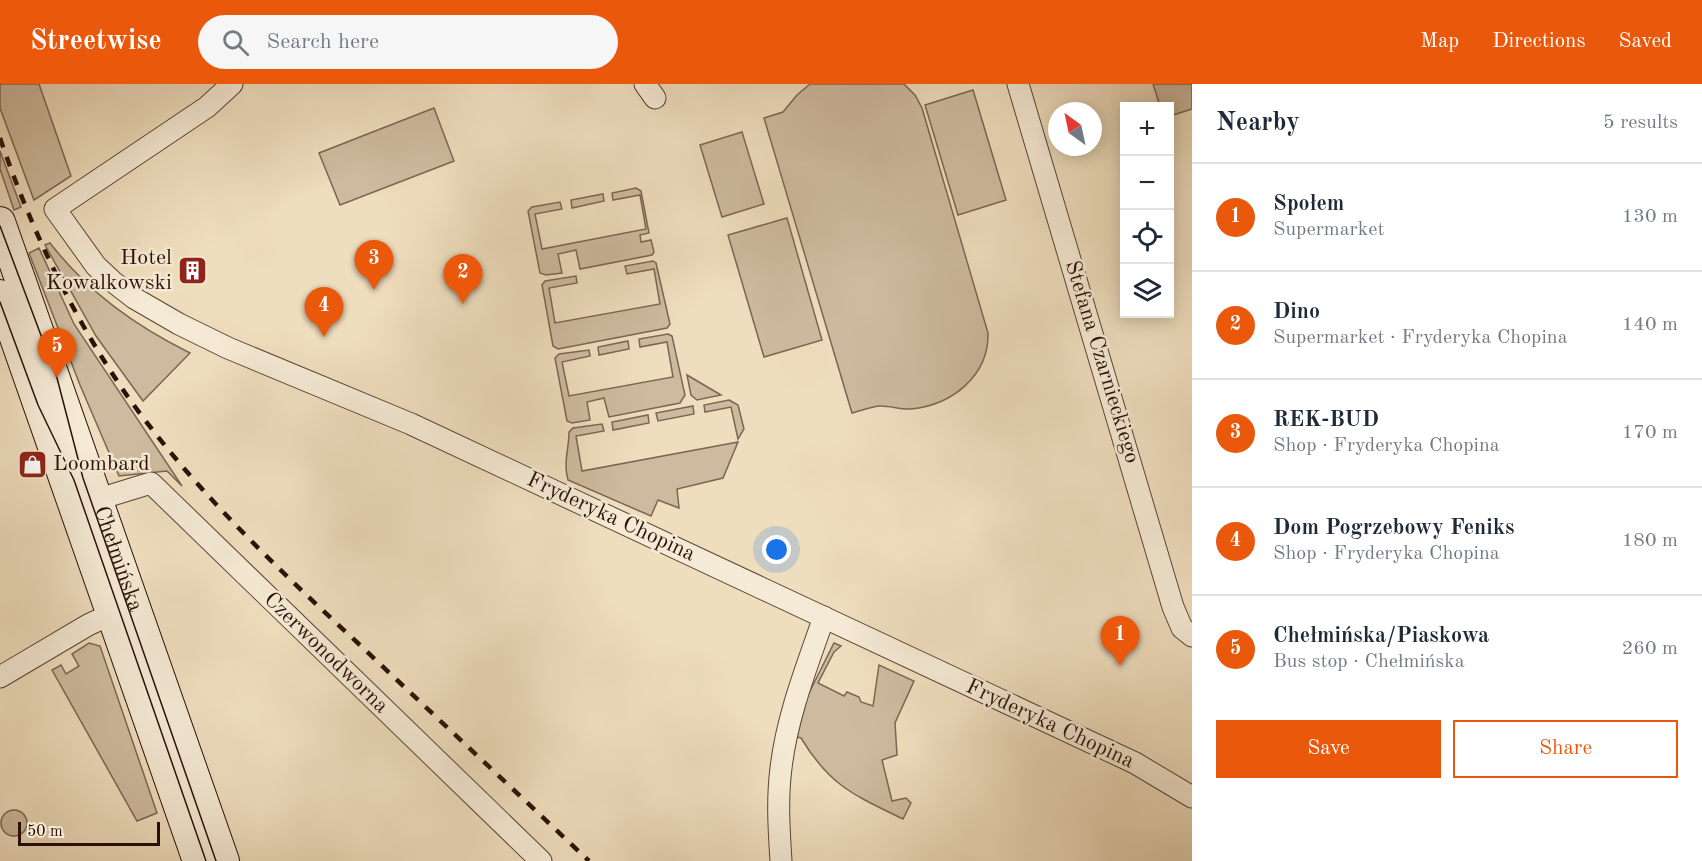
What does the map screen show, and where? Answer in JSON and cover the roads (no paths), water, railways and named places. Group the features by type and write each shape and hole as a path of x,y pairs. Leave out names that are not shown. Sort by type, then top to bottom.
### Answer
{"main road":[{"name":"Chełmińska","path":"0,222 99,499 123,608 198,861"},
{"name":"Chełmińska","path":"0,295 224,861"}],"street":[{"name":"Fryderyka Chopina","path":"232,84 207,106 55,209 86,253 111,281 134,298 178,324 228,348 411,424 1135,763 1192,797"},
{"name":"Stefana Czarnieckiego","path":"1018,84 1173,607 1182,628 1192,636"},
{"name":"Czerwonodworna","path":"99,499 151,483 541,861"},
{"path":"0,677 123,608"},
{"path":"781,861 778,812 781,768 802,678 824,617"}],"tram line":[{"path":"0,226 57,378 83,478 216,861"},
{"path":"0,302 38,405 74,480 206,861"}],"railway":[{"path":"0,138 25,206 55,272 89,336 128,397 180,464 268,557 589,861"}],"place":[{"name":"Hotel Kowalkowski","path":"193,271"},
{"name":"REK-BUD","path":"374,290"},
{"name":"Dino","path":"463,304"},
{"name":"Dom Pogrzebowy Feniks","path":"324,337"},
{"name":"Chełmińska/Piaskowa","path":"57,378"},
{"name":"Loombard","path":"32,464"},
{"name":"Społem","path":"1120,666"}]}
